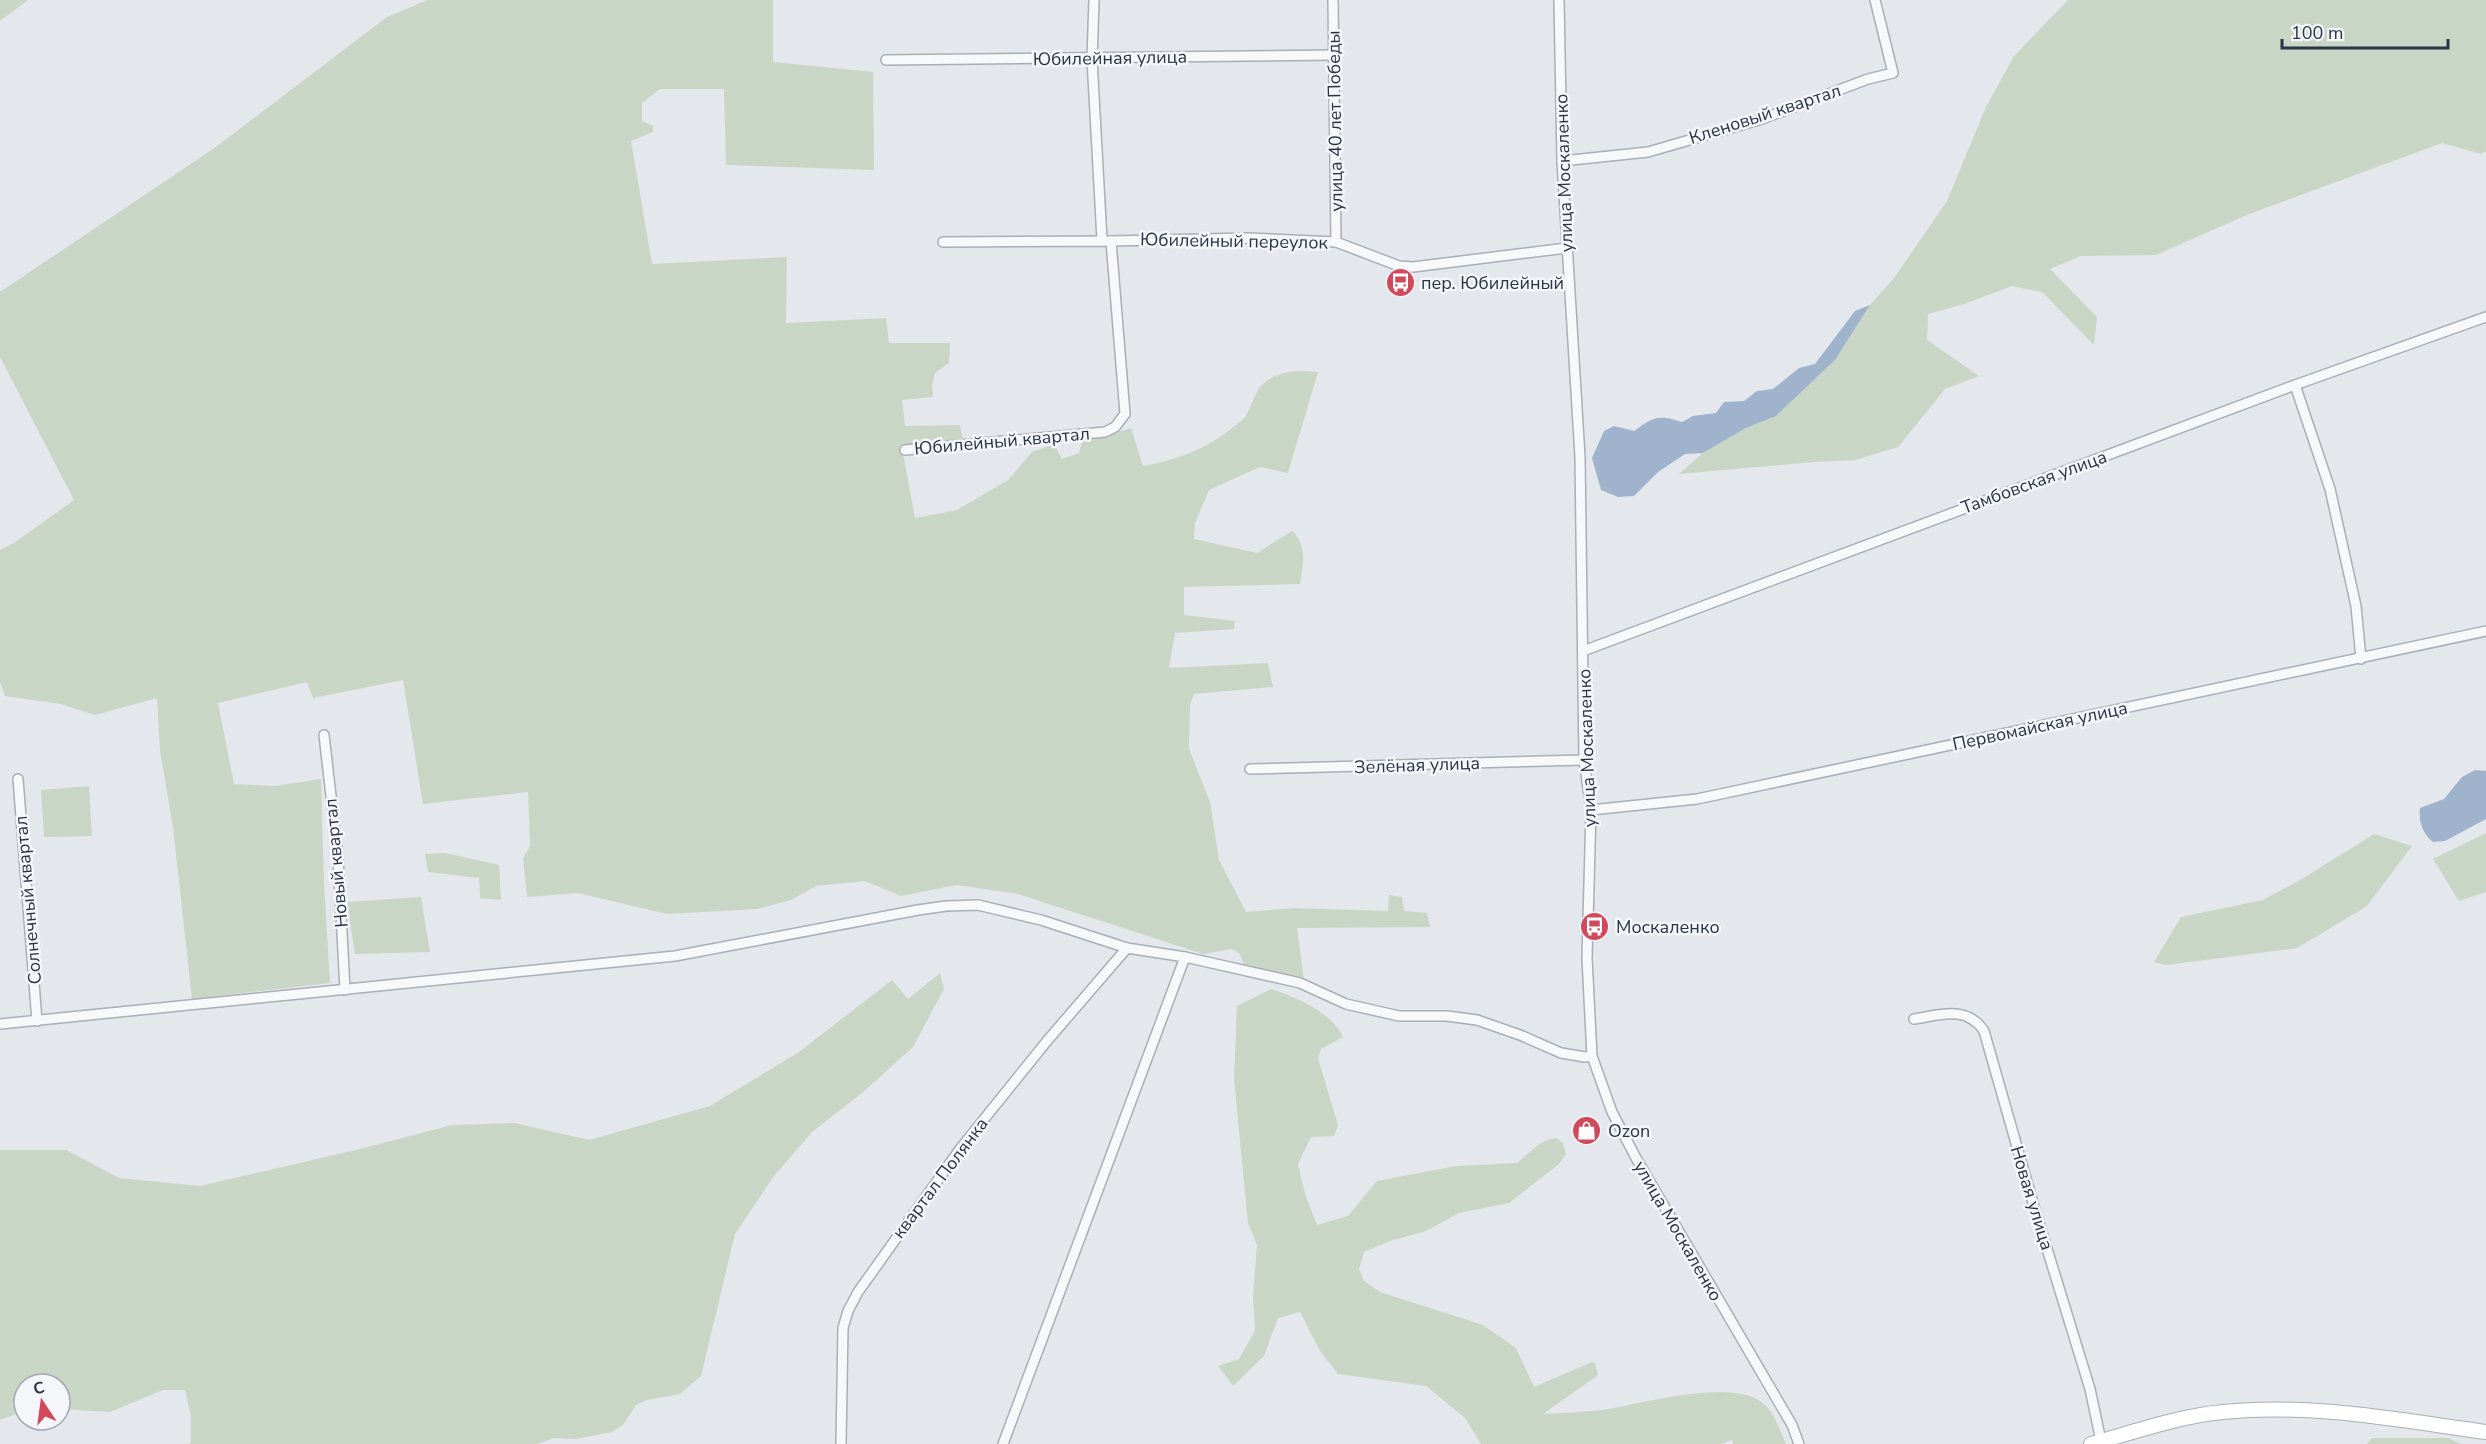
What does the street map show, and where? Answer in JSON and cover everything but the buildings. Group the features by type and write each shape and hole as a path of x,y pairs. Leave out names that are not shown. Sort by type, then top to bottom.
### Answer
{"main road":[{"path":"2096,1443 2169,1423 2221,1412 2274,1408 2325,1410 2486,1432"}],"street":[{"name":"Юбилейный квартал","path":"905,450 1105,432 1121,421 1125,414 1106,240 1092,59 1094,0"},
{"name":"улица 40 лет Победы","path":"1333,0 1336,242"},
{"name":"улица Москаленко","path":"1559,0 1562,161 1580,457 1584,760 1592,810 1587,958 1592,1056 1612,1112 1636,1158 1792,1425 1800,1444"},
{"name":"Кленовый квартал","path":"1562,161 1648,152 1762,119 1868,79 1893,73 1875,0"},
{"name":"Юбилейная улица","path":"886,60 1335,55"},
{"name":"Юбилейный переулок","path":"1106,240 1248,238 1336,242 1399,266 1413,267 1567,248"},
{"path":"943,242 1106,240"},
{"name":"Тамбовская улица","path":"1583,651 2295,385 2486,317"},
{"path":"2295,385 2333,500 2356,606 2361,659"},
{"name":"Первомайская улица","path":"1592,810 1697,799 2486,631"},
{"name":"Новый квартал","path":"324,735 338,857 345,990"},
{"name":"Зелёная улица","path":"1250,769 1584,760"},
{"name":"Солнечный квартал","path":"18,780 38,1021"},
{"path":"0,1024 675,956 946,906 978,905 1041,920 1127,948 1185,957 1300,983 1346,1004 1399,1016 1447,1016 1477,1020 1562,1053 1592,1056"},
{"name":"квартал Полянка","path":"841,1444 843,1328 848,1311 858,1292 902,1227 960,1149 1047,1041 1127,948"},
{"path":"1004,1444 1185,957"},
{"name":"Новая улица","path":"1914,1019 1955,1013 1969,1015 1984,1030 2033,1203 2090,1389 2096,1443"}],"green space":[{"path":"0,0 28,0 0,21"},
{"path":"428,0 773,0 773,62 873,72 874,170 726,165 724,89 660,89 642,103 642,121 653,126 653,132 631,141 652,264 787,257 786,323 886,318 889,343 950,343 949,363 935,373 932,386 933,397 902,400 905,426 960,425 963,441 902,448 915,518 957,510 1008,480 1032,452 1054,444 1062,459 1079,453 1083,438 1105,436 1131,428 1143,466 1171,460 1196,451 1219,438 1242,420 1266,381 1290,372 1318,372 1288,473 1260,467 1209,490 1195,523 1194,539 1257,553 1292,531 1302,549 1300,584 1184,587 1184,615 1235,621 1234,629 1175,633 1169,668 1268,663 1273,687 1194,694 1190,705 1189,749 1210,802 1219,860 1246,912 1295,908 1388,911 1389,895 1402,897 1404,911 1427,913 1430,927 1297,928 1304,980 1244,965 1240,954 1232,949 1203,954 1018,894 957,885 901,896 865,881 816,886 791,900 757,909 667,914 578,893 527,897 523,858 530,846 528,792 423,804 403,680 313,698 307,682 218,703 234,784 275,786 321,779 330,983 192,999 173,827 160,751 157,698 95,715 61,704 5,696 0,682 0,550 14,543 74,500 0,357 0,292 213,149 387,17"},
{"path":"2068,0 2486,0 2486,151 2481,154 2442,143 2249,214 2156,255 2081,256 2050,269 2097,317 2094,345 2042,292 2012,286 1964,304 1928,314 1927,340 1979,376 1945,389 1898,447 1855,460 1679,474 1703,453 1746,428 1776,416 1835,360 1870,305 1894,278 1947,201 1986,107 2014,56"},
{"path":"89,786 92,836 44,837 41,790"},
{"path":"2486,833 2486,892 2459,901 2433,859"},
{"path":"2374,834 2412,846 2367,906 2297,948 2166,965 2154,962 2181,917 2263,900 2302,879"},
{"path":"445,853 499,865 501,900 480,898 479,878 428,872 425,854"},
{"path":"421,897 430,952 355,954 347,902"},
{"path":"940,973 944,989 913,1047 862,1093 812,1132 774,1176 735,1234 701,1376 680,1394 647,1400 636,1405 623,1425 612,1432 575,1439 554,1438 537,1444 189,1444 191,1442 191,1416 185,1390 163,1390 110,1412 72,1410 72,1372 12,1372 12,1416 0,1420 0,1150 66,1150 119,1178 200,1186 452,1125 515,1123 589,1140 710,1106 799,1052 892,980 908,999"},
{"path":"1271,989 1291,996 1322,1013 1338,1028 1343,1037 1321,1049 1318,1058 1338,1125 1334,1136 1311,1137 1298,1164 1305,1194 1317,1225 1348,1216 1377,1181 1456,1166 1517,1163 1539,1144 1550,1139 1556,1138 1563,1143 1566,1154 1559,1164 1509,1203 1459,1213 1426,1231 1390,1241 1364,1252 1359,1269 1364,1281 1380,1292 1483,1325 1516,1348 1534,1387 1592,1362 1595,1363 1598,1375 1543,1414 1602,1410 1688,1394 1734,1393 1753,1397 1767,1407 1776,1420 1786,1444 1733,1444 1732,1440 1720,1444 1481,1444 1465,1418 1426,1386 1338,1374 1320,1351 1300,1312 1278,1318 1264,1356 1233,1386 1218,1366 1239,1359 1255,1331 1253,1296 1257,1245 1248,1223 1234,1079 1237,1006"},
{"path":"2372,1438 2448,1438 2461,1444 2367,1444"}],"water":[{"path":"1870,305 1835,360 1776,416 1746,428 1703,453 1685,454 1658,472 1634,496 1618,497 1601,490 1592,458 1604,431 1614,426 1634,431 1656,418 1682,422 1693,416 1716,413 1724,402 1744,401 1757,391 1773,389 1799,368 1815,364 1855,311"},
{"path":"2475,770 2486,771 2486,819 2445,841 2433,842 2422,827 2420,808 2444,799 2462,777"}],"place":[{"name":"пер. Юбилейный","path":"1400,283"},
{"name":"Москаленко","path":"1595,927"},
{"name":"Ozon","path":"1587,1131"}]}
